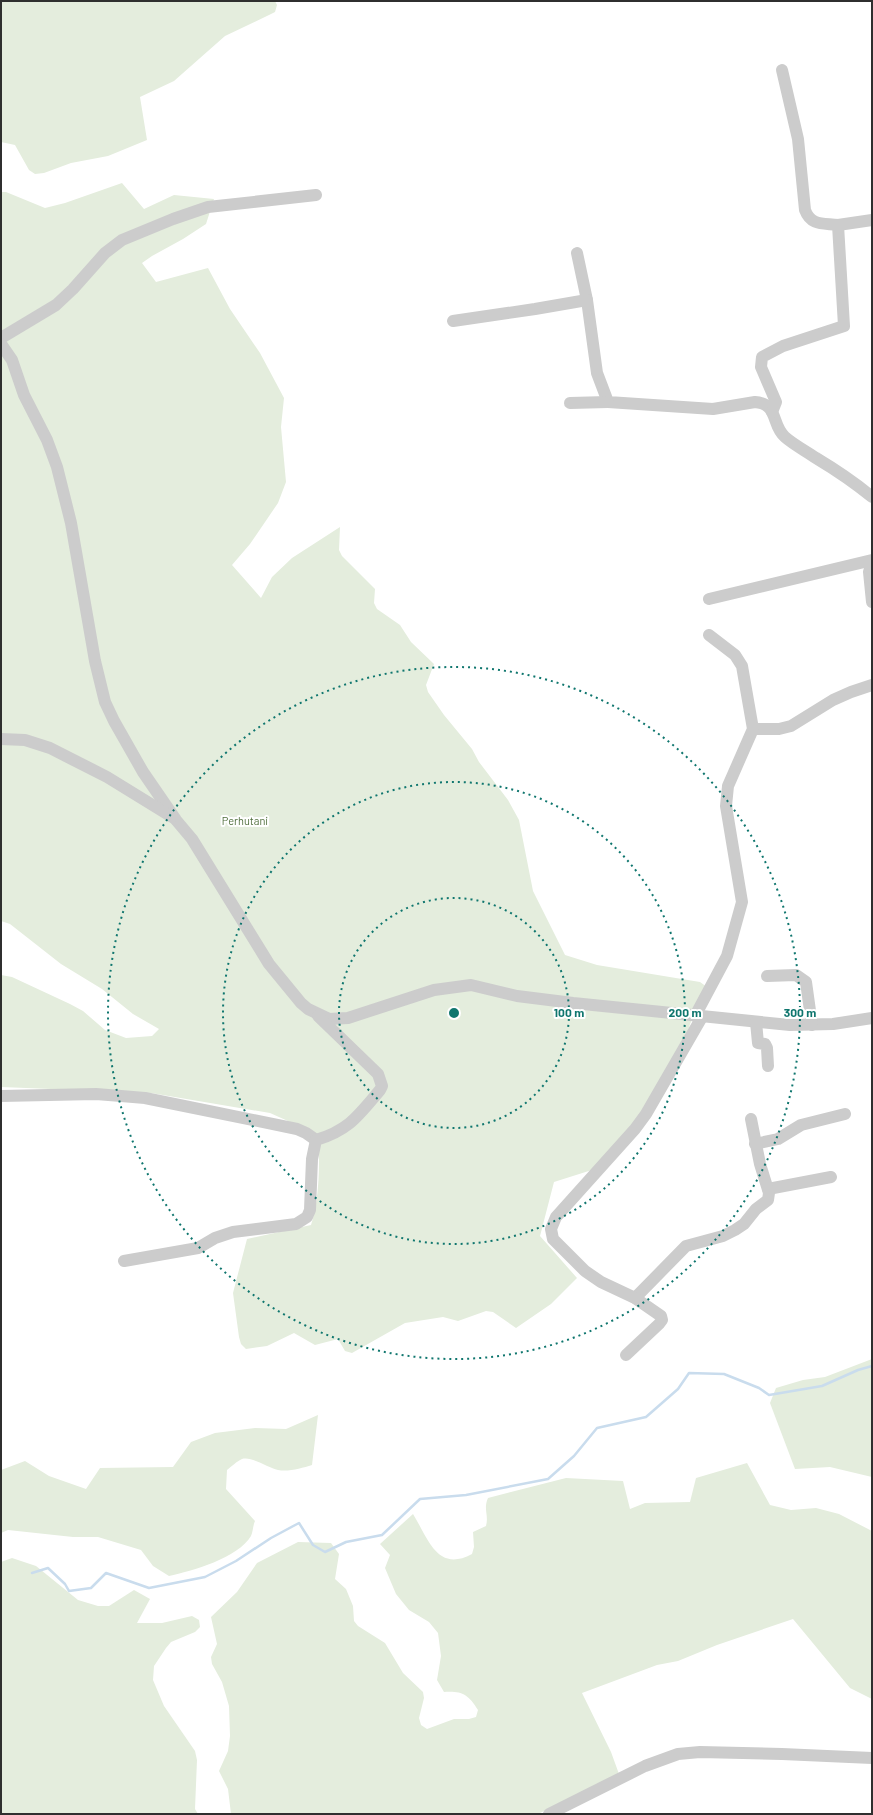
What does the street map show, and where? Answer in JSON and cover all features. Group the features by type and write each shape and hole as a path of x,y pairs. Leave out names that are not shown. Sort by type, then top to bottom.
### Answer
{"street":[{"path":"782,70 798,139 805,210 807,216 813,222 838,225 872,220"},
{"path":"1,338 56,305 74,289 105,253 122,240 173,219 208,207 316,195"},
{"path":"772,412 776,402 761,367 762,357 783,346 844,326 838,225"},
{"path":"577,253 587,300 597,373 608,402"},
{"path":"453,321 587,300"},
{"path":"1,344 12,360 24,395 47,440 57,467 71,523 95,661 105,702 114,721 143,772 176,820 192,839 269,964 301,1003 317,1015 378,1074 382,1086 380,1090 350,1124 333,1134 316,1140"},
{"path":"570,404 608,402 713,409 755,402 766,404 772,412 777,426 786,438 850,479 872,497"},
{"path":"709,599 872,562 869,578 872,602"},
{"path":"626,1355 662,1320 661,1316 635,1298 601,1282 585,1271 553,1239 551,1229 556,1217 635,1129 646,1114 699,1017 727,956 741,909 742,893 726,806 726,796 731,778 753,729 742,666 735,655 709,635"},
{"path":"753,729 779,729 791,726 833,700 872,685"},
{"path":"1,739 25,740 50,748 107,777 176,820"},
{"path":"767,976 796,975 806,982 812,1025"},
{"path":"317,1015 329,1019 348,1018 434,990 471,985 517,996 790,1026 833,1024 872,1018"},
{"path":"756,1022 758,1043 765,1044 767,1048 768,1066"},
{"path":"1,1096 96,1094 145,1098 297,1129 316,1140"},
{"path":"755,1144 778,1139 801,1125 845,1114"},
{"path":"635,1298 686,1246 723,1236 744,1224 756,1209 768,1200 768,1189 755,1144 751,1119"},
{"path":"124,1261 198,1248 215,1238 233,1232 275,1227 303,1221 307,1217 310,1210 312,1159 316,1140"},
{"path":"768,1189 831,1177"},
{"path":"549,1814 645,1766 678,1754 700,1752 872,1758"}],"green space":[{"path":"1,1 275,1 277,5 275,12 225,36 174,81 140,97 147,140 108,156 71,163 44,173 35,174 29,170 15,145 1,142"},
{"name":"Perhutani","path":"122,183 144,209 174,195 214,199 206,224 142,263 156,282 208,268 230,309 260,353 284,398 281,427 286,482 278,503 250,544 232,565 261,598 272,577 292,558 340,527 339,550 342,556 375,589 374,603 377,609 400,625 411,642 434,664 426,685 428,692 444,715 472,749 479,762 508,800 519,820 533,891 565,955 597,965 700,982 707,987 690,1024 687,1035 641,1114 595,1169 554,1182 540,1236 577,1278 551,1304 516,1328 493,1312 486,1311 458,1321 443,1317 405,1323 352,1353 345,1351 338,1339 315,1345 294,1333 267,1346 246,1349 241,1344 239,1337 233,1293 247,1239 311,1225 316,1204 318,1180 319,1155 317,1134 270,1113 151,1093 1,1087 1,975 12,977 70,1004 83,1011 105,1030 126,1038 152,1036 159,1029 133,1014 102,989 61,964 10,924 1,921 1,192 6,192 45,208 65,203"},
{"path":"872,1359 872,1477 830,1467 795,1469 770,1403 776,1388 803,1380 825,1377"},
{"path":"318,1415 312,1465 295,1469 278,1470 250,1459 242,1459 227,1470 226,1489 255,1521 252,1533 245,1544 236,1551 202,1567 169,1576 153,1566 141,1550 98,1537 73,1537 8,1530 1,1533 1,1470 25,1461 49,1476 86,1489 100,1468 173,1467 191,1442 215,1433 255,1428 286,1429"},
{"path":"747,1463 770,1505 791,1510 816,1508 839,1514 872,1531 872,1699 850,1688 793,1619 717,1645 678,1661 657,1665 582,1693 611,1752 619,1774 538,1814 231,1814 228,1789 219,1771 228,1751 230,1736 229,1706 222,1682 212,1664 211,1657 217,1644 211,1617 237,1592 257,1563 298,1542 331,1543 339,1554 335,1579 346,1589 353,1606 354,1621 358,1626 385,1643 403,1673 423,1692 424,1698 419,1718 421,1725 427,1729 454,1719 469,1719 476,1717 478,1710 468,1697 456,1692 444,1692 437,1680 441,1656 438,1633 429,1622 409,1610 396,1594 385,1568 390,1555 380,1544 413,1514 435,1550 442,1556 450,1559 460,1559 472,1554 474,1547 473,1532 486,1526 486,1505 488,1498 566,1478 623,1481 630,1509 645,1503 690,1502 696,1478"},
{"path":"12,1558 36,1566 78,1600 98,1606 109,1606 134,1590 150,1599 137,1623 162,1623 192,1616 199,1620 200,1627 195,1632 171,1642 166,1648 154,1666 153,1680 164,1706 195,1751 197,1760 195,1809 198,1814 1,1814 1,1562"}],"waterway":[{"path":"32,1573 48,1568 65,1584 69,1591 91,1588 106,1573 149,1588 205,1577 236,1561 271,1538 299,1523 313,1545 325,1552 346,1542 382,1535 420,1499 466,1495 548,1479 574,1456 597,1428 646,1417 678,1389 689,1373 724,1374 759,1388 769,1395 822,1386 858,1370 872,1366"}]}
